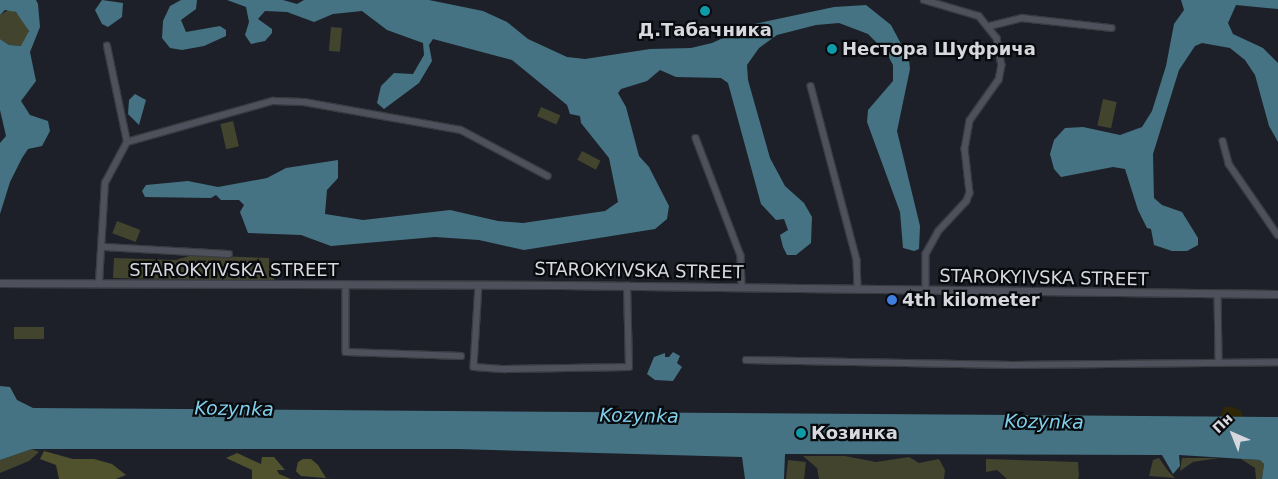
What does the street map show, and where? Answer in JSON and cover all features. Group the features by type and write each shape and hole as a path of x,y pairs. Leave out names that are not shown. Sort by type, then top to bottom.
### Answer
{"street":[{"path":"924,0 979,16 990,26 997,38 1002,65 999,80 970,121 965,149 970,192 967,200 935,236 926,254 926,291"},
{"path":"990,26 1022,18 1111,28"},
{"path":"99,283 103,247 105,183 127,142 107,46"},
{"path":"811,86 857,260 858,290"},
{"path":"127,142 272,101 304,102 461,130 548,176"},
{"path":"696,138 740,256 742,287"},
{"path":"1223,141 1228,164 1278,235"},
{"path":"103,247 228,254"},
{"name":"STAROKYIVSKA STREET","path":"0,283 627,286 1278,294"},
{"path":"346,285 346,352 461,356"},
{"path":"479,285 474,367 505,369 629,367 627,286"},
{"path":"1218,294 1219,360"},
{"path":"746,360 1012,365 1278,362"}],"green space":[{"path":"10,9 20,15 29,28 27,41 21,46 9,45 0,39 0,15"},
{"path":"331,27 342,28 340,52 329,51"},
{"path":"1103,99 1117,102 1111,128 1097,125"},
{"path":"541,107 560,115 556,124 537,116"},
{"path":"233,121 239,146 226,149 220,124"},
{"path":"582,151 601,161 596,170 577,160"},
{"path":"117,221 140,230 136,242 112,233"},
{"path":"192,255 269,258 269,264 277,265 278,269 275,269 274,281 113,278 114,258 176,260"},
{"path":"14,327 44,327 44,339 14,339"},
{"path":"32,449 39,452 29,461 0,473 0,460"},
{"path":"44,451 73,459 94,459 112,464 126,475 116,479 59,479 56,465 40,459"},
{"path":"237,453 261,464 262,457 274,457 285,470 277,470 279,474 291,479 252,479 252,470 226,458"},
{"path":"803,456 845,456 876,462 909,457 919,463 939,459 945,470 944,479 819,479 817,468"},
{"path":"1159,458 1175,478 1149,476 1153,460"},
{"path":"1182,458 1219,458 1193,462 1180,471"},
{"path":"303,459 311,459 318,465 326,478 337,479 301,476 296,471 298,462"},
{"path":"986,459 1078,462 1079,476 1078,479 1007,479 997,470 986,472"},
{"path":"1241,459 1260,460 1264,464 1262,479 1256,479 1255,468"},
{"path":"788,460 806,462 804,479 786,479"}],"sand":[{"path":"1224,407 1233,407 1241,411 1243,417 1221,416"}],"water":[{"path":"0,0 36,0 38,4 40,27 30,52 36,81 21,101 30,115 48,121 50,131 42,146 28,149 22,158 10,182 0,214 0,143 6,136 0,110 0,39 9,45 21,46 29,31 16,12 5,10 0,15"},
{"path":"102,0 123,3 122,17 108,27 102,24 95,10"},
{"path":"181,0 197,0 196,9 181,20 186,32 220,26 226,30 226,36 204,46 182,50 170,48 162,38 163,21 170,6"},
{"path":"227,0 283,0 297,4 304,0 429,0 483,11 507,22 528,39 567,57 585,59 650,49 691,48 712,43 754,24 834,7 866,5 891,25 909,59 910,69 897,131 920,226 919,249 914,251 903,248 900,212 867,122 868,110 893,81 893,65 886,52 868,34 839,23 816,25 777,35 759,48 747,65 748,80 770,158 785,186 804,203 812,217 811,243 796,255 787,255 783,247 780,235 788,230 784,219 776,220 761,204 728,83 721,78 676,77 660,70 647,81 621,89 618,93 626,107 639,156 649,167 669,206 667,219 655,229 524,250 479,240 435,237 331,246 301,235 248,233 240,212 244,205 239,200 221,200 216,195 211,198 145,197 142,191 146,185 188,181 218,187 267,178 286,168 338,160 338,178 327,190 325,214 363,220 450,210 498,221 523,223 605,211 618,202 609,158 581,123 580,116 570,114 567,105 512,60 433,39 429,45 432,61 419,83 384,109 377,103 381,86 394,73 413,74 424,55 423,43 387,30 362,11 333,14 314,22 287,12 265,11 258,19 272,29 272,33 265,41 251,44 245,35 249,22 246,7"},
{"path":"1181,0 1278,0 1278,9 1236,5 1228,23 1233,34 1263,48 1278,63 1278,142 1269,126 1255,75 1245,60 1230,48 1202,43 1195,46 1179,70 1153,154 1154,198 1162,205 1182,212 1198,238 1198,245 1187,251 1172,251 1154,245 1151,229 1147,228 1138,210 1125,169 1113,167 1061,177 1054,169 1050,154 1054,140 1065,128 1083,127 1120,135 1142,127 1152,111 1166,66 1174,24 1184,10"},
{"path":"135,94 146,100 139,125 128,114 129,100"},
{"path":"673,352 680,356 677,363 682,367 673,381 655,380 647,374 654,357 665,353 665,357 669,357"},
{"name":"Kozynka","path":"0,386 10,387 17,400 33,408 1278,417 1278,479 1262,479 1264,464 1260,460 1179,455 1180,466 1173,474 1162,455 785,454 784,479 745,479 742,457 458,449 32,449 0,460"}],"place":[{"name":"Д.Табачника","path":"705,11"},
{"name":"Нестора Шуфрича","path":"832,49"},
{"name":"4th kilometer","path":"892,300"},
{"name":"Козинка","path":"801,433"}]}
